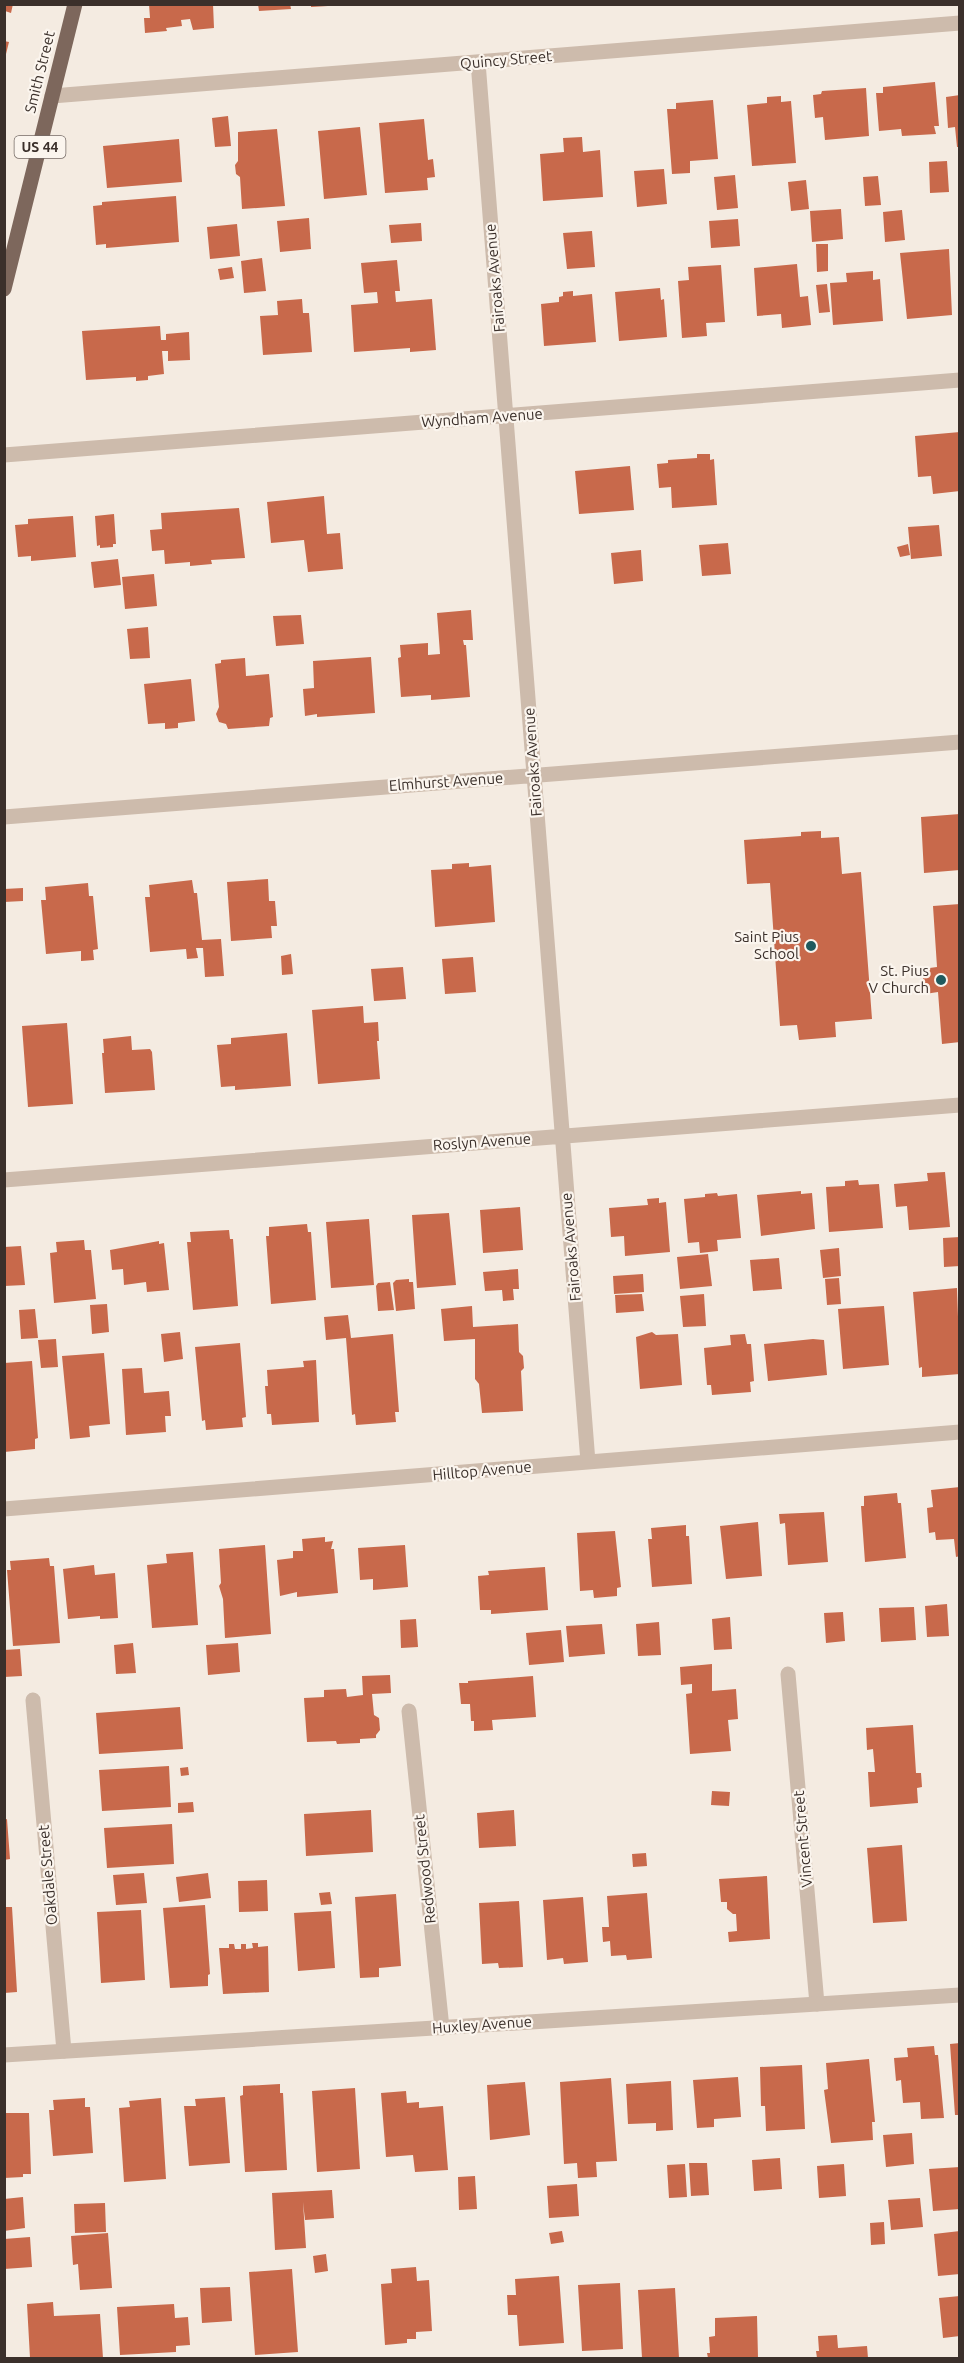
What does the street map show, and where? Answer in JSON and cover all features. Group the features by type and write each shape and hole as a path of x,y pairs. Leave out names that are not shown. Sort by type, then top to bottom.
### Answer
{"main road":[{"name":"Smith Street","path":"4,289 75,4"}],"street":[{"name":"Quincy Street","path":"52,96 960,23"},
{"name":"Fairoaks Avenue","path":"478,62 588,1462"},
{"name":"Wyndham Avenue","path":"4,455 960,380"},
{"name":"Elmhurst Avenue","path":"4,817 960,742"},
{"name":"Roslyn Avenue","path":"4,1180 960,1105"},
{"name":"Hilltop Avenue","path":"4,1509 960,1432"},
{"name":"Vincent Street","path":"788,1674 817,2004"},
{"name":"Oakdale Street","path":"33,1700 64,2051"},
{"name":"Redwood Street","path":"409,1711 442,2028"},
{"name":"Huxley Avenue","path":"4,2055 960,1995"}],"building":[{"path":"5,4 13,4 11,13 5,11"},
{"path":"149,4 213,4 214,28 193,30 190,19 181,20 182,26 166,28 167,31 145,33 144,18 150,18"},
{"path":"258,4 290,4 291,9 259,11"},
{"path":"311,4 328,4 328,6 311,7"},
{"path":"4,41 9,42 5,58 4,58"},
{"path":"935,82 939,126 934,126 936,134 902,136 901,129 879,131 876,93 883,93 883,87"},
{"path":"866,88 869,136 825,140 823,117 815,118 813,95 821,94 822,91"},
{"path":"960,95 960,147 957,147 955,127 948,128 946,97"},
{"path":"781,96 781,102 791,101 796,163 752,166 747,105 767,103 767,97"},
{"path":"713,100 718,159 690,161 690,173 672,174 667,109 676,109 676,103"},
{"path":"228,116 231,146 215,147 212,118"},
{"path":"424,119 428,160 433,159 435,177 427,178 428,190 385,193 379,123"},
{"path":"360,127 367,195 324,199 318,131"},
{"path":"277,129 285,206 242,209 240,177 236,174 235,165 238,161 238,132"},
{"path":"582,137 583,152 600,150 603,197 543,201 540,154 564,152 563,138"},
{"path":"179,139 182,182 107,188 103,146"},
{"path":"947,161 949,192 930,193 929,162"},
{"path":"664,169 667,204 637,207 634,171"},
{"path":"735,175 738,208 717,210 714,177"},
{"path":"878,176 881,205 865,206 863,177"},
{"path":"806,180 809,209 791,211 788,182"},
{"path":"176,196 179,242 106,248 106,244 96,245 93,206 102,205 102,202"},
{"path":"841,209 843,239 812,242 810,211"},
{"path":"902,210 905,240 885,242 883,212"},
{"path":"309,218 311,249 280,252 277,221"},
{"path":"738,219 740,246 711,248 709,221"},
{"path":"421,223 422,241 391,243 389,225"},
{"path":"237,224 240,256 210,259 207,227"},
{"path":"592,231 595,267 567,269 563,233"},
{"path":"816,244 828,244 828,271 817,272"},
{"path":"949,249 952,315 907,319 900,253"},
{"path":"262,258 266,291 244,293 241,261"},
{"path":"397,260 400,291 395,291 396,302 432,299 436,350 410,352 410,348 354,352 351,305 378,303 377,292 364,293 361,263"},
{"path":"797,264 800,297 808,296 811,325 782,328 781,314 757,316 754,268"},
{"path":"721,265 725,322 706,323 707,336 682,338 678,281 689,280 688,267"},
{"path":"232,267 234,278 220,280 218,269"},
{"path":"873,271 873,280 880,279 883,321 833,325 830,283 847,282 846,273"},
{"path":"827,284 830,312 819,313 816,285"},
{"path":"660,288 661,300 664,299 667,337 619,341 615,292"},
{"path":"573,291 573,296 592,294 596,342 544,346 541,304 559,302 559,297 563,296 563,292"},
{"path":"302,299 303,313 309,313 312,352 263,355 260,316 278,315 277,301"},
{"path":"160,326 161,340 166,340 166,334 189,332 190,360 168,361 168,351 162,351 164,374 148,376 148,380 136,381 136,377 86,380 82,331"},
{"path":"960,432 960,491 933,494 931,476 918,477 915,436"},
{"path":"697,454 710,454 710,460 714,459 717,505 672,508 671,487 659,488 657,464 668,463 668,460 697,458"},
{"path":"630,466 634,510 579,514 575,471"},
{"path":"324,496 327,534 340,533 343,569 308,572 304,540 271,543 267,502"},
{"path":"239,508 245,558 211,560 212,564 190,566 190,562 165,564 164,550 152,551 150,530 162,529 161,513"},
{"path":"114,514 116,544 113,544 113,547 100,548 100,545 97,546 95,516"},
{"path":"73,516 76,557 31,561 31,556 18,557 15,525 28,524 28,519"},
{"path":"939,525 942,556 911,559 908,527"},
{"path":"728,543 731,574 702,576 699,545"},
{"path":"908,544 910,555 900,557 897,547"},
{"path":"641,550 643,581 614,584 611,553"},
{"path":"118,559 121,585 94,588 91,562"},
{"path":"154,574 157,606 125,609 122,577"},
{"path":"471,610 473,640 463,640 466,645 470,697 431,700 431,695 401,697 398,658 401,657 400,645 428,643 428,655 440,654 437,613"},
{"path":"301,615 304,644 276,646 273,616"},
{"path":"148,627 150,658 130,659 127,629"},
{"path":"371,657 375,713 305,716 303,689 314,688 313,661"},
{"path":"245,658 246,676 269,674 273,717 270,718 269,726 228,729 226,724 219,722 216,714 219,707 215,664 221,663 221,660"},
{"path":"191,679 195,721 178,723 178,728 165,729 165,723 148,724 144,684"},
{"path":"960,814 960,870 924,873 921,817"},
{"path":"821,831 821,838 839,837 842,874 861,872 872,1019 835,1022 836,1037 799,1040 797,1025 780,1026 770,883 747,884 744,840 801,836 801,832"},
{"path":"469,863 469,867 491,865 495,922 435,927 431,870 452,869 452,864"},
{"path":"268,879 269,901 275,901 277,926 271,926 272,938 231,941 227,882"},
{"path":"192,880 194,893 197,893 202,940 221,939 224,976 205,977 203,948 196,948 198,958 187,959 186,949 150,952 145,897 150,897 149,885"},
{"path":"88,883 89,896 93,896 98,949 93,950 94,960 81,961 81,951 46,954 41,900 46,900 45,887"},
{"path":"23,888 23,901 4,902 4,889"},
{"name":"St. Pius V Church","path":"960,904 960,1042 942,1044 938,992 925,994 922,969 937,967 933,906"},
{"path":"291,954 293,974 282,975 281,956"},
{"path":"473,957 476,992 445,994 442,959"},
{"path":"403,967 406,999 374,1001 371,969"},
{"path":"363,1006 364,1023 378,1022 380,1079 318,1084 312,1010"},
{"path":"67,1023 73,1104 28,1107 22,1026"},
{"path":"287,1033 291,1086 235,1090 235,1086 221,1087 217,1045 231,1044 231,1038"},
{"path":"131,1036 132,1050 150,1049 152,1052 155,1090 105,1093 103,1039"},
{"path":"945,1172 950,1227 909,1230 907,1206 896,1207 894,1184 928,1181 927,1173"},
{"path":"858,1180 859,1185 879,1184 883,1228 829,1232 826,1187 845,1186 845,1181"},
{"path":"801,1191 801,1194 812,1193 815,1229 761,1236 757,1195"},
{"path":"717,1193 718,1196 737,1194 741,1238 717,1240 718,1251 700,1253 699,1242 688,1243 684,1199"},
{"path":"659,1198 659,1203 666,1202 670,1252 625,1256 624,1236 611,1237 609,1208 648,1205 647,1199"},
{"path":"520,1207 523,1250 483,1253 480,1210"},
{"path":"449,1213 456,1285 417,1288 412,1215"},
{"path":"369,1219 374,1285 331,1288 326,1222"},
{"path":"307,1224 308,1232 311,1232 316,1300 271,1304 266,1236 269,1236 269,1227"},
{"path":"229,1230 230,1239 233,1239 238,1306 193,1310 187,1242 191,1242 190,1232"},
{"path":"960,1237 960,1266 944,1267 943,1238"},
{"path":"84,1240 85,1250 91,1250 96,1299 54,1303 50,1253 57,1252 56,1242"},
{"path":"159,1241 159,1244 164,1243 169,1290 147,1292 146,1282 124,1285 123,1269 112,1270 110,1250"},
{"path":"21,1246 25,1285 4,1286 4,1247"},
{"path":"839,1248 841,1276 823,1278 820,1250"},
{"path":"708,1254 712,1286 680,1289 677,1257"},
{"path":"779,1258 782,1289 753,1291 750,1260"},
{"path":"518,1269 519,1289 513,1289 514,1300 503,1301 502,1290 485,1291 483,1272"},
{"path":"643,1274 644,1292 614,1294 613,1276"},
{"path":"839,1278 841,1304 827,1305 825,1279"},
{"path":"409,1279 409,1282 413,1282 415,1309 396,1311 393,1283 396,1280"},
{"path":"390,1282 394,1310 378,1311 376,1286 378,1283"},
{"path":"957,1288 960,1374 922,1377 922,1367 919,1368 913,1292"},
{"path":"642,1294 644,1311 616,1313 615,1295"},
{"path":"704,1294 706,1326 683,1327 680,1296"},
{"path":"107,1304 109,1332 92,1334 90,1305"},
{"path":"472,1306 473,1327 518,1324 519,1352 523,1356 524,1368 521,1371 523,1411 482,1413 479,1384 475,1379 475,1339 444,1341 441,1309"},
{"path":"884,1306 889,1365 843,1369 838,1309"},
{"path":"35,1309 38,1338 21,1339 19,1310"},
{"path":"348,1315 351,1338 393,1334 399,1412 395,1412 396,1422 356,1425 355,1414 352,1415 346,1338 326,1340 324,1317"},
{"path":"180,1332 183,1359 164,1362 161,1334"},
{"path":"652,1332 656,1335 678,1334 682,1385 640,1389 636,1337"},
{"path":"745,1334 747,1344 751,1344 754,1381 750,1382 751,1392 712,1395 711,1385 707,1385 704,1348 731,1345 730,1335"},
{"path":"56,1339 58,1367 41,1368 38,1340"},
{"path":"824,1340 827,1375 768,1381 764,1344"},
{"path":"240,1343 246,1417 242,1418 243,1427 206,1430 205,1420 202,1421 195,1347"},
{"path":"104,1353 110,1424 89,1426 90,1437 70,1439 62,1356"},
{"path":"316,1360 319,1422 272,1425 271,1414 267,1414 265,1386 268,1386 267,1370 304,1367 303,1361"},
{"path":"32,1361 38,1438 35,1439 35,1449 4,1452 4,1363"},
{"path":"142,1368 144,1393 169,1391 171,1416 165,1416 166,1432 126,1435 122,1369"},
{"path":"960,1487 960,1556 956,1557 954,1539 936,1540 935,1532 929,1533 927,1508 933,1507 931,1490"},
{"path":"897,1493 898,1503 901,1503 906,1558 865,1562 861,1506 864,1506 864,1496"},
{"path":"824,1512 828,1562 788,1565 785,1523 780,1524 779,1514"},
{"path":"758,1522 762,1576 726,1579 720,1526"},
{"path":"686,1525 686,1536 689,1536 692,1584 652,1587 648,1539 652,1539 651,1528"},
{"path":"615,1531 621,1587 617,1588 617,1596 594,1598 593,1590 580,1591 577,1533"},
{"path":"325,1537 325,1542 333,1541 331,1549 334,1549 338,1593 297,1597 297,1592 280,1596 277,1560 293,1558 293,1551 303,1551 302,1539"},
{"path":"265,1545 271,1634 225,1638 223,1599 219,1586 221,1583 219,1549"},
{"path":"405,1545 408,1587 373,1590 373,1579 360,1580 358,1548"},
{"path":"193,1552 198,1625 152,1628 147,1565 167,1563 166,1554"},
{"path":"49,1558 50,1566 54,1566 60,1643 13,1646 7,1570 11,1570 10,1561"},
{"path":"94,1565 95,1575 115,1573 118,1618 100,1619 100,1616 68,1619 63,1569"},
{"path":"545,1567 548,1610 491,1614 491,1610 480,1610 478,1576 489,1575 488,1571"},
{"path":"947,1604 949,1636 927,1637 925,1606"},
{"path":"914,1607 916,1640 881,1642 879,1608"},
{"path":"843,1612 845,1641 826,1643 824,1613"},
{"path":"730,1617 732,1649 714,1650 712,1619"},
{"path":"416,1619 418,1647 401,1648 400,1620"},
{"path":"659,1622 661,1655 638,1656 636,1624"},
{"path":"602,1624 605,1654 569,1657 566,1626"},
{"path":"561,1630 564,1662 529,1665 526,1633"},
{"path":"133,1643 136,1673 116,1674 114,1645"},
{"path":"238,1643 240,1672 208,1675 206,1645"},
{"path":"20,1649 22,1676 4,1677 4,1650"},
{"path":"712,1664 712,1691 736,1689 738,1719 728,1720 731,1751 690,1754 686,1694 692,1693 692,1684 681,1685 680,1667"},
{"path":"390,1675 391,1693 372,1694 374,1715 379,1718 380,1730 376,1738 360,1739 360,1743 307,1742 304,1698 324,1697 324,1690 346,1689 347,1697 363,1695 362,1676"},
{"path":"533,1676 536,1717 492,1720 493,1730 474,1731 470,1704 461,1704 459,1683"},
{"path":"180,1707 183,1749 99,1754 96,1713"},
{"path":"913,1725 916,1773 921,1773 922,1787 917,1788 918,1803 870,1807 868,1772 875,1772 873,1749 867,1750 866,1728"},
{"path":"169,1766 171,1807 102,1811 99,1770"},
{"path":"188,1767 189,1775 181,1776 180,1768"},
{"path":"712,1791 730,1792 729,1806 711,1805"},
{"path":"193,1802 194,1812 178,1813 178,1803"},
{"path":"371,1810 373,1852 306,1856 304,1814"},
{"path":"514,1810 516,1846 479,1848 477,1813"},
{"path":"7,1819 10,1859 4,1860 4,1820"},
{"path":"172,1824 174,1864 107,1868 104,1828"},
{"path":"902,1845 907,1921 873,1923 867,1848"},
{"path":"646,1853 647,1866 633,1867 632,1854"},
{"path":"144,1873 147,1903 116,1905 113,1875"},
{"path":"208,1873 211,1898 179,1902 176,1877"},
{"path":"767,1876 770,1939 729,1942 728,1932 737,1931 736,1914 727,1909 727,1902 721,1902 719,1879"},
{"path":"267,1880 268,1911 239,1912 238,1881"},
{"path":"330,1892 332,1904 321,1905 319,1893"},
{"path":"647,1893 652,1958 627,1960 626,1955 611,1956 610,1941 603,1942 602,1927 609,1927 607,1896"},
{"path":"396,1894 401,1966 379,1968 379,1977 360,1978 355,1897"},
{"path":"583,1897 588,1962 564,1964 563,1958 547,1960 543,1900"},
{"path":"519,1901 523,1967 499,1968 498,1963 482,1964 479,1903"},
{"path":"205,1905 210,1974 208,1975 208,1986 170,1988 163,1908"},
{"path":"4,1907 12,1907 17,1992 4,1993"},
{"path":"141,1910 145,1980 101,1983 97,1912"},
{"path":"331,1911 335,1968 298,1971 294,1913"},
{"path":"252,1943 258,1943 258,1947 268,1946 269,1992 223,1994 219,1948 229,1948 229,1944 234,1944 235,1949 241,1949 241,1944 246,1944 246,1949 253,1948"},
{"path":"960,2043 960,2115 955,2115 950,2044"},
{"path":"934,2046 935,2055 938,2055 944,2118 921,2119 920,2102 903,2103 901,2080 896,2081 894,2058 908,2057 907,2048"},
{"path":"869,2059 875,2122 872,2122 873,2140 831,2143 824,2090 828,2089 826,2063"},
{"path":"802,2065 805,2129 766,2131 765,2106 761,2106 760,2067"},
{"path":"738,2077 741,2117 714,2119 714,2127 697,2128 693,2080"},
{"path":"611,2078 617,2161 596,2162 597,2177 578,2178 577,2163 564,2164 560,2082"},
{"path":"671,2081 673,2130 656,2131 656,2123 628,2124 626,2084"},
{"path":"525,2082 530,2135 490,2140 487,2085"},
{"path":"280,2084 280,2093 283,2093 287,2170 245,2172 240,2096 243,2095 243,2086"},
{"path":"355,2088 360,2169 317,2172 312,2091"},
{"path":"406,2091 407,2103 419,2102 419,2108 443,2106 448,2170 415,2172 413,2155 386,2157 381,2093"},
{"path":"225,2097 230,2163 189,2166 184,2106 196,2106 195,2099"},
{"path":"85,2098 85,2107 90,2107 93,2153 53,2156 49,2110 54,2110 53,2100"},
{"path":"161,2098 166,2179 124,2182 119,2108 130,2107 129,2101"},
{"path":"4,2113 29,2113 31,2174 23,2174 23,2177 4,2178"},
{"path":"912,2133 914,2164 886,2167 883,2135"},
{"path":"780,2158 782,2189 754,2191 752,2160"},
{"path":"689,2163 707,2163 709,2195 691,2196"},
{"path":"685,2164 687,2197 669,2198 667,2165"},
{"path":"844,2164 846,2196 819,2198 817,2166"},
{"path":"960,2167 960,2209 933,2211 929,2169"},
{"path":"475,2176 477,2209 459,2210 458,2177"},
{"path":"577,2184 579,2216 549,2218 547,2186"},
{"path":"332,2190 334,2218 305,2220 303,2202 306,2248 275,2250 272,2193"},
{"path":"23,2197 25,2228 4,2231 4,2199"},
{"path":"920,2198 923,2227 891,2230 888,2200"},
{"path":"105,2203 106,2232 75,2233 74,2204"},
{"path":"884,2222 885,2244 871,2245 870,2223"},
{"path":"562,2231 564,2242 551,2244 549,2233"},
{"path":"960,2231 960,2274 938,2276 934,2234"},
{"path":"108,2233 112,2288 80,2290 78,2264 73,2265 71,2236"},
{"path":"30,2237 32,2267 4,2269 4,2239"},
{"path":"326,2254 328,2271 315,2273 313,2256"},
{"path":"416,2267 417,2281 429,2280 432,2331 416,2332 416,2339 407,2339 407,2343 385,2345 381,2284 392,2283 391,2269"},
{"path":"292,2269 298,2352 255,2355 249,2272"},
{"path":"559,2276 564,2343 519,2346 517,2315 508,2315 507,2295 516,2295 515,2279"},
{"path":"620,2283 623,2349 582,2351 578,2285"},
{"path":"230,2287 232,2321 202,2323 200,2288"},
{"path":"675,2288 679,2358 642,2358 638,2290"},
{"path":"960,2296 960,2336 943,2338 939,2298"},
{"path":"53,2302 54,2316 100,2314 103,2358 30,2358 27,2304"},
{"path":"174,2304 175,2318 188,2317 190,2345 176,2346 176,2352 120,2355 117,2307"},
{"path":"757,2316 758,2358 708,2358 709,2337 715,2336 715,2318"},
{"path":"837,2335 838,2348 867,2346 868,2358 817,2358 818,2336"}],"place":[{"name":"Saint Pius School","path":"811,946"},
{"name":"St. Pius V Church","path":"941,980"}]}
